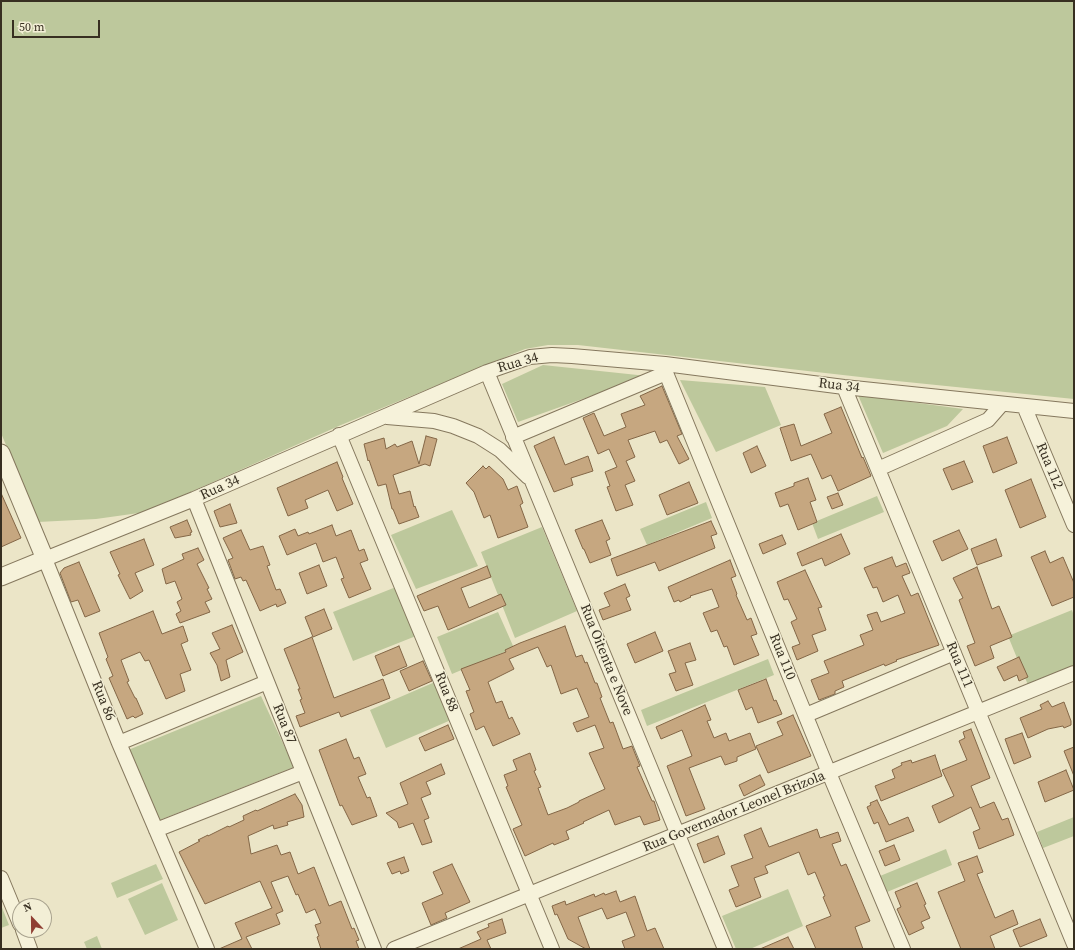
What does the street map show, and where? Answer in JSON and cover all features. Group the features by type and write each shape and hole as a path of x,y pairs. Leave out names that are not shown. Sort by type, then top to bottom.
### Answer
{"street":[{"name":"Rua 34","path":"1,577 194,499 487,372 530,357 552,355 665,369 1074,412"},
{"path":"513,437 665,369"},
{"name":"Rua 110","path":"665,369 829,773 903,949"},
{"name":"Rua Oitenta e Nove","path":"487,372 725,949"},
{"name":"Rua 111","path":"844,387 1074,944"},
{"path":"878,469 988,420 1002,404"},
{"name":"Rua 112","path":"1024,406 1074,525"},
{"path":"383,417 434,421 454,426 478,436 500,450 533,482"},
{"name":"Rua 88","path":"339,435 552,949"},
{"name":"Rua 86","path":"1,452 119,743 207,949"},
{"name":"Rua 87","path":"194,499 374,949"},
{"path":"806,716 954,653"},
{"name":"Rua Governador Leonel Brizola","path":"394,949 1074,673"},
{"path":"119,743 267,682"},
{"path":"156,830 303,772"},
{"path":"1,878 12,905"},
{"path":"25,938 30,949"}],"green space":[{"path":"1,1 1074,1 1074,399 887,380 578,345 548,345 525,349 341,425 146,512 96,519 38,522 1,433"},
{"path":"543,365 647,376 518,422 502,384"},
{"path":"680,380 765,387 781,425 716,452"},
{"path":"858,395 963,409 947,426 883,453"},
{"path":"877,496 884,512 818,539 812,523"},
{"path":"706,502 712,518 647,545 640,529"},
{"path":"452,510 478,566 416,589 391,535"},
{"path":"542,527 577,611 515,638 481,552"},
{"path":"396,587 416,636 353,661 333,612"},
{"path":"1072,610 1074,616 1074,666 1028,685 1008,636"},
{"path":"498,612 514,648 452,674 437,637"},
{"path":"768,659 774,675 647,726 641,710"},
{"path":"435,682 451,720 386,748 370,710"},
{"path":"261,696 294,767 157,821 128,750"},
{"path":"1074,817 1074,836 1043,848 1037,832"},
{"path":"946,849 952,865 887,892 880,876"},
{"path":"156,864 163,879 117,898 111,883"},
{"path":"162,883 178,920 145,935 128,899"},
{"path":"788,889 803,926 750,949 736,949 722,916"},
{"path":"1,905 9,925 1,928"},
{"path":"97,936 102,949 87,949 84,942"}],"building":[{"path":"662,386 682,434 677,436 689,459 679,464 667,440 660,443 655,431 628,440 635,457 626,461 635,481 625,485 633,505 616,511 607,487 610,486 605,472 617,467 609,449 598,454 583,418 594,413 604,436 626,427 621,414 645,405 640,396"},
{"path":"841,407 871,476 838,491 831,475 822,479 811,454 791,461 780,428 794,424 801,446 832,433 824,414"},
{"path":"426,436 437,439 430,466 425,464 393,475 399,494 410,491 414,507 415,506 419,517 399,524 392,509 386,484 378,486 369,460 368,461 364,444 384,438 386,449 395,444 397,447 412,441 419,464"},
{"path":"554,437 565,465 588,456 593,471 571,478 573,485 554,492 534,446"},
{"path":"1007,437 1017,463 993,473 983,446"},
{"path":"757,446 766,466 751,473 743,453"},
{"path":"964,461 973,482 952,490 943,469"},
{"path":"337,462 353,504 337,511 328,490 305,500 308,508 288,516 277,488"},
{"path":"483,466 486,469 489,466 503,479 508,490 517,486 523,503 520,505 528,527 498,538 490,515 484,518 474,492 466,483"},
{"path":"808,478 816,500 810,502 817,522 798,530 788,504 780,507 775,493 794,486 794,483"},
{"path":"1031,479 1046,517 1020,528 1005,490"},
{"path":"689,482 698,503 667,515 659,495"},
{"path":"1,493 21,538 1,547"},
{"path":"838,493 843,505 832,509 827,497"},
{"path":"230,504 237,523 220,527 214,511"},
{"path":"187,520 192,532 190,533 191,535 175,538 170,527"},
{"path":"602,520 610,539 606,541 611,555 590,563 575,530"},
{"path":"711,521 717,534 711,536 715,548 659,571 655,562 617,576 611,559"},
{"path":"332,525 336,536 351,530 359,551 364,549 368,560 360,563 371,589 349,598 341,579 344,578 336,557 323,562 316,543 287,555 279,536 295,529 298,536 308,532 309,534"},
{"path":"241,530 250,550 263,546 270,565 267,566 276,590 280,589 286,603 277,607 276,604 260,611 246,580 243,581 241,577 235,579 228,560 233,558 223,538"},
{"path":"959,530 968,549 942,561 933,541"},
{"path":"841,534 850,554 825,566 822,558 802,566 797,553"},
{"path":"782,535 786,544 763,554 759,544"},
{"path":"144,539 154,565 135,573 143,591 130,599 118,575 120,574 110,552"},
{"path":"996,539 1002,556 977,565 971,549"},
{"path":"198,548 204,560 197,564 209,588 207,589 212,599 205,602 210,612 180,623 176,614 181,611 177,602 182,599 175,581 166,584 162,569 184,559 182,554"},
{"path":"1045,551 1050,563 1063,557 1074,583 1074,597 1052,606 1031,557"},
{"path":"892,557 896,567 906,563 910,573 902,576 911,596 918,593 939,645 896,660 897,661 885,666 884,664 842,681 844,687 835,691 835,694 819,700 811,680 829,673 824,661 864,645 860,635 873,630 867,615 877,612 881,622 905,613 898,595 883,602 877,587 873,588 864,568"},
{"path":"730,560 736,576 731,578 737,594 736,595 747,620 751,618 757,634 751,636 759,655 734,665 727,646 724,647 717,630 711,632 703,613 719,607 712,589 690,596 691,597 680,602 679,600 674,602 668,587"},
{"path":"79,562 100,611 85,617 78,600 71,602 60,573 64,568"},
{"path":"319,565 327,586 307,594 299,573"},
{"path":"487,566 491,577 461,588 469,608 501,594 506,605 448,630 438,606 424,611 417,596"},
{"path":"977,567 992,609 999,606 1012,637 990,646 994,658 975,666 967,646 975,643 959,600 963,598 953,578"},
{"path":"805,570 822,607 818,608 826,630 812,635 818,651 797,660 792,647 800,644 791,622 797,619 788,599 784,600 777,582"},
{"path":"625,584 630,596 626,598 631,610 603,620 599,610 610,606 604,593"},
{"path":"324,609 332,629 313,637 305,617"},
{"path":"153,611 162,634 183,626 188,641 181,644 191,670 180,674 185,691 166,699 149,660 145,661 140,652 121,660 129,681 127,682 143,714 135,718 133,716 127,719 109,678 113,676 106,659 108,657 99,633"},
{"path":"232,625 243,652 226,660 230,677 221,681 217,665 210,653 220,649 212,633"},
{"path":"565,626 576,657 582,655 585,663 587,662 595,683 597,683 602,697 600,698 610,723 613,722 623,749 632,746 640,766 637,767 652,801 654,801 660,820 644,825 640,816 615,825 609,810 566,831 569,839 554,845 553,843 525,856 513,829 522,825 506,787 508,786 504,775 517,770 513,760 530,753 536,770 534,771 541,787 538,788 548,815 567,808 605,789 589,753 604,748 595,725 577,732 573,723 589,717 577,688 561,694 551,665 547,667 538,647 509,659 514,669 488,682 496,703 502,701 509,719 512,717 520,734 493,746 484,726 476,730 470,714 474,712 466,691 470,690 461,669 506,652 505,650 520,643"},
{"path":"655,632 663,651 635,663 627,644"},
{"path":"312,637 334,698 383,679 390,698 341,717 339,712 300,727 296,716 305,713 300,700 302,699 298,689 300,689 284,649"},
{"path":"690,643 696,660 685,663 693,685 676,691 669,674 676,672 668,651"},
{"path":"399,646 407,666 383,676 375,656"},
{"path":"1019,657 1028,677 1019,681 1017,675 1004,681 997,667"},
{"path":"423,661 432,681 409,691 400,671"},
{"path":"766,679 774,701 776,700 782,714 758,723 752,707 746,710 738,690"},
{"path":"1048,701 1052,707 1064,702 1071,725 1064,728 1063,726 1048,729 1028,738 1020,718 1042,709 1040,705"},
{"path":"705,705 711,720 707,721 714,738 726,733 729,741 750,733 756,749 737,757 737,761 725,765 721,756 689,768 705,809 686,816 667,766 692,756 682,730 661,739 656,727"},
{"path":"793,715 811,756 768,773 756,746 783,735 777,722"},
{"path":"448,725 454,739 425,751 419,738"},
{"path":"971,729 990,778 971,786 980,808 994,802 1002,820 1008,818 1014,835 979,849 973,832 980,829 971,807 939,823 932,806 954,796 942,770 967,760 959,741 965,738 963,732"},
{"path":"1022,733 1031,757 1014,764 1005,739"},
{"path":"346,739 354,759 359,757 366,774 358,777 367,798 370,797 377,816 352,825 342,805 340,806 319,750"},
{"path":"1074,747 1074,776 1064,751"},
{"path":"935,755 942,776 881,801 875,786 895,778 892,770 902,765 901,763 911,760 912,763"},
{"path":"441,764 445,774 426,782 431,794 421,798 429,818 424,820 432,842 422,845 413,823 399,828 397,822 386,813 408,804 400,783"},
{"path":"1066,770 1074,790 1045,802 1038,782"},
{"path":"760,775 765,785 744,796 739,785"},
{"path":"295,794 302,805 304,817 287,822 288,825 274,829 273,825 248,836 251,854 277,845 281,855 290,852 298,874 314,867 329,906 341,901 352,929 354,928 359,940 356,941 359,949 321,949 317,937 319,936 315,925 321,923 315,909 306,913 288,876 271,882 283,911 276,914 280,924 246,937 252,949 219,949 242,939 235,923 272,908 260,881 205,904 179,852 208,835 244,820 243,816"},
{"path":"877,800 889,825 908,817 914,831 886,842 878,822 874,824 867,807 871,805 870,803"},
{"path":"761,828 769,847 817,829 820,838 838,832 841,841 832,844 841,866 846,864 870,921 855,927 863,949 816,949 806,926 831,916 815,872 808,875 799,852 765,866 768,873 754,878 761,897 736,907 729,890 739,886 731,866 753,858 744,835"},
{"path":"718,836 725,854 704,863 697,844"},
{"path":"894,845 900,860 885,866 879,851"},
{"path":"977,856 983,872 977,874 995,918 1013,910 1018,924 990,936 995,949 961,949 938,892 965,881 958,863"},
{"path":"404,857 409,871 401,874 400,871 392,874 387,863"},
{"path":"452,864 470,902 445,913 447,918 431,925 422,903 443,894 433,872"},
{"path":"917,883 930,918 921,922 924,928 909,935 897,909 901,907 895,892"},
{"path":"616,891 620,902 635,896 647,931 655,928 664,949 625,949 622,941 635,936 626,912 607,919 602,908 578,917 590,949 586,949 568,939 557,914 555,915 552,906 565,901 566,905 594,894 595,897 604,893 605,895"},
{"path":"502,919 506,933 487,940 491,949 458,949 481,939 477,932 489,927 488,924"},
{"path":"1040,919 1047,936 1020,947 1013,930"},
{"path":"788,937 794,949 760,949"}]}
